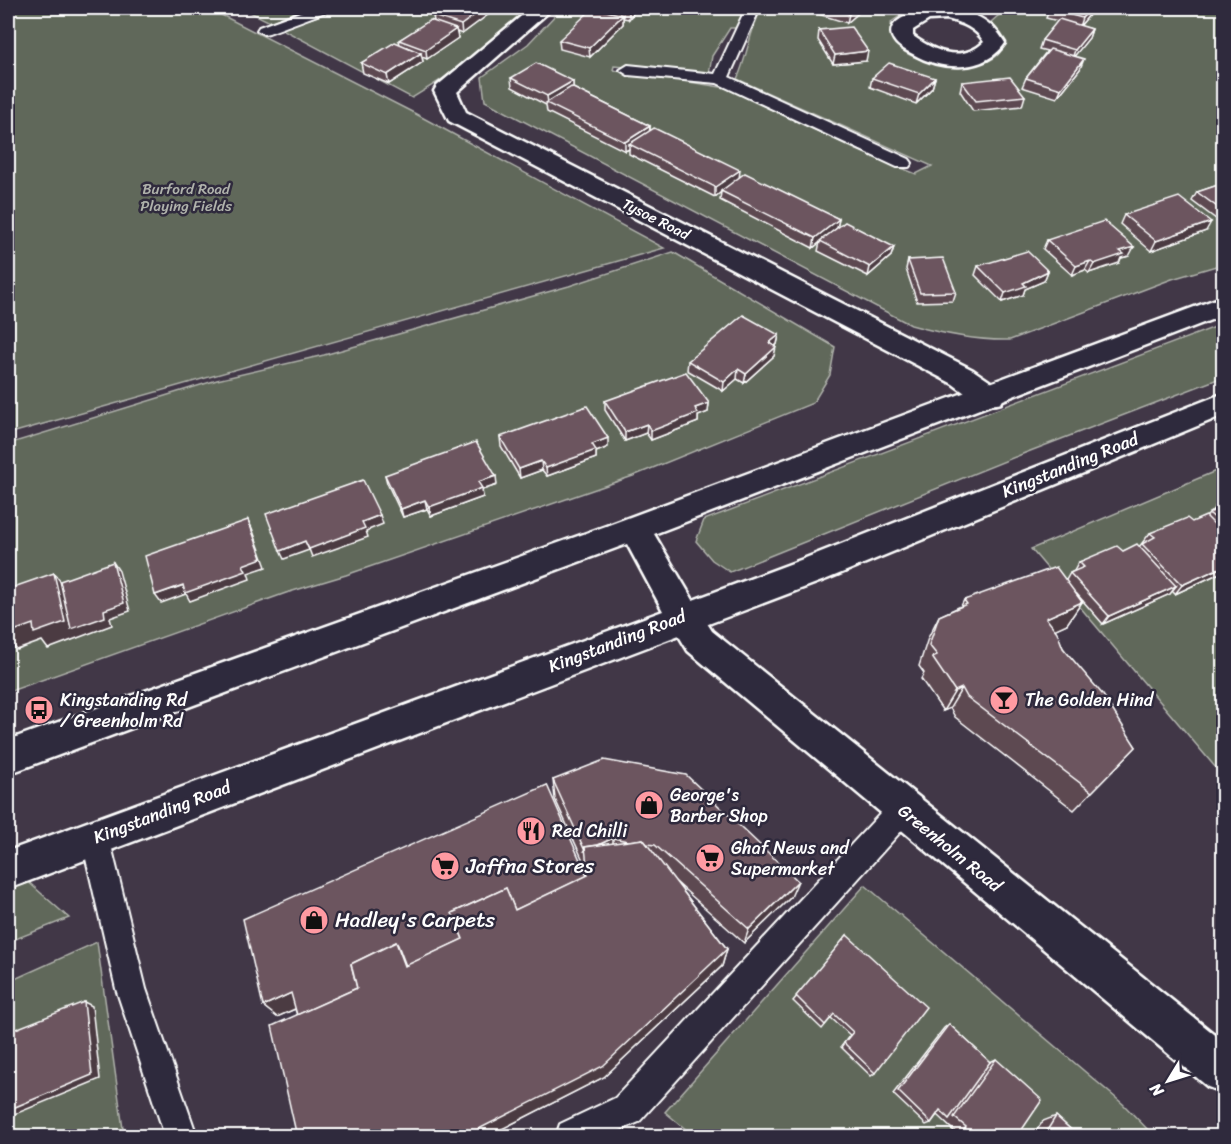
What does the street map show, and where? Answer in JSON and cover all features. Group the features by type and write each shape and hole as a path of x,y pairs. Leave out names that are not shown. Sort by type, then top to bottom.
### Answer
{"main road":[{"name":"Tysoe Road","path":"543,8 445,91 457,116 952,372 991,396"},
{"path":"8,757 635,530 991,396 1224,305"},
{"name":"Kingstanding Road","path":"8,870 815,569 1224,403"},
{"name":"Greenholm Road","path":"635,530 700,641 1224,1071"}],"lane":[{"path":"264,30 323,8"},
{"path":"720,79 753,8"},
{"path":"628,70 720,79 903,163"},
{"path":"572,1137 627,1110 903,809"},
{"path":"95,837 131,989 181,1137"}],"green space":[{"name":"Burford Road Playing Fields","path":"30,8 208,8 414,113 664,248 8,434 8,11"},
{"path":"242,8 307,8 270,22"},
{"path":"333,8 533,8 473,60 412,98 280,28 318,16"},
{"path":"562,8 746,8 736,28 730,28 712,56 709,74 614,66 613,70 727,88 857,150 916,174 932,166 737,79 754,25 762,8 947,8 903,14 891,22 895,42 910,55 929,62 971,65 989,61 1000,52 1002,39 991,22 1007,8 1223,8 1223,264 1172,279 1010,340 960,336 911,325 485,101 482,77 528,44"},
{"path":"673,252 835,347 830,375 813,403 633,476 346,575 286,593 8,692 8,444 217,380 324,355 569,286"},
{"path":"1223,324 1223,377 1025,453 730,572 712,560 696,541 704,520"},
{"path":"1223,468 1223,764 1216,768 1031,549"},
{"path":"25,879 69,918 8,942 8,886"},
{"path":"865,885 1123,1104 1154,1136 694,1136 665,1112"},
{"path":"97,942 124,1136 8,1136 8,982"}],"building":[{"path":"445,8 484,8 461,25 433,16"},
{"path":"593,8 623,15 589,48 559,40"},
{"path":"829,8 856,8 849,14"},
{"path":"1050,8 1091,8 1082,18"},
{"path":"1059,19 1092,29 1075,50 1042,40"},
{"path":"430,20 456,29 426,50 399,40"},
{"path":"851,27 868,51 835,55 819,30"},
{"path":"395,42 421,53 387,75 361,63"},
{"path":"1050,49 1084,59 1061,89 1026,78"},
{"path":"536,63 573,81 547,96 511,78"},
{"path":"889,63 935,78 919,94 872,78"},
{"path":"1010,77 1025,96 976,101 962,82"},
{"path":"571,87 650,126 625,142 546,103"},
{"path":"654,128 740,170 715,187 629,144"},
{"path":"745,173 839,219 815,238 721,191"},
{"path":"1224,183 1224,212 1197,192"},
{"path":"1179,197 1211,222 1156,241 1124,215"},
{"path":"1104,221 1134,247 1120,251 1124,254 1094,264 1090,261 1076,266 1047,240"},
{"path":"845,222 894,247 870,267 820,241"},
{"path":"1027,251 1048,271 1023,283 1026,286 1005,293 978,266"},
{"path":"943,258 956,292 920,293 908,260"},
{"path":"743,315 779,335 769,343 776,347 746,374 738,369 724,382 688,361"},
{"path":"686,372 709,403 695,408 698,413 651,431 647,424 625,432 605,401"},
{"path":"587,406 608,438 592,444 596,450 546,468 541,461 519,469 500,437"},
{"path":"476,442 496,476 478,482 482,488 429,507 425,500 401,509 385,475"},
{"path":"363,480 380,515 362,522 365,528 309,549 305,541 280,551 266,514"},
{"path":"1224,500 1224,526 1209,513 1222,507 1218,503"},
{"path":"1206,516 1224,534 1224,566 1182,585 1142,544 1155,537 1150,533 1187,518 1192,522"},
{"path":"248,520 262,558 243,565 246,571 185,593 183,585 155,595 145,556"},
{"path":"1137,544 1176,586 1109,616 1070,573 1084,567 1079,562 1117,546 1123,551"},
{"path":"113,562 124,603 104,610 105,617 71,629 60,581"},
{"name":"The Golden Hind","path":"1056,567 1082,602 1046,618 1057,632 1063,648 1103,695 1136,747 1092,792 967,697 962,688 955,691 932,657 937,655 929,645 939,616 967,604 964,600"},
{"path":"54,573 65,622 34,633 33,624 8,633 8,589"},
{"path":"604,760 686,775 798,881 749,929 655,845 647,844 643,839 628,841 613,838 598,845 585,847 585,851 553,780"},
{"path":"547,785 587,876 515,910 506,888 452,913 463,939 406,966 396,942 351,964 357,988 297,1015 291,993 263,1006 243,919"},
{"path":"643,839 727,949 603,1066 463,1137 297,1137 272,1026 357,988 351,964 396,942 405,966 463,939 452,913 506,888 515,910 588,875 585,847"},
{"path":"847,935 926,1007 875,1073 844,1043 853,1032 834,1014 825,1025 796,996"},
{"path":"84,1002 92,1075 8,1110 8,1032"},
{"path":"949,1024 990,1062 949,1119 940,1110 931,1123 898,1091"},
{"path":"996,1059 1042,1100 1017,1137 960,1137 966,1127 954,1117"},
{"path":"1056,1116 1079,1137 1043,1137"}],"place":[{"name":"The Golden Hind","path":"1004,700"},
{"name":"Kingstanding Rd / Greenholm Rd","path":"39,710"},
{"name":"George's Barber Shop","path":"649,805"},
{"name":"Red Chilli","path":"531,831"},
{"name":"Ghaf News and Supermarket","path":"710,858"},
{"name":"Jaffna Stores","path":"445,866"},
{"name":"Hadley's Carpets","path":"314,920"}]}
